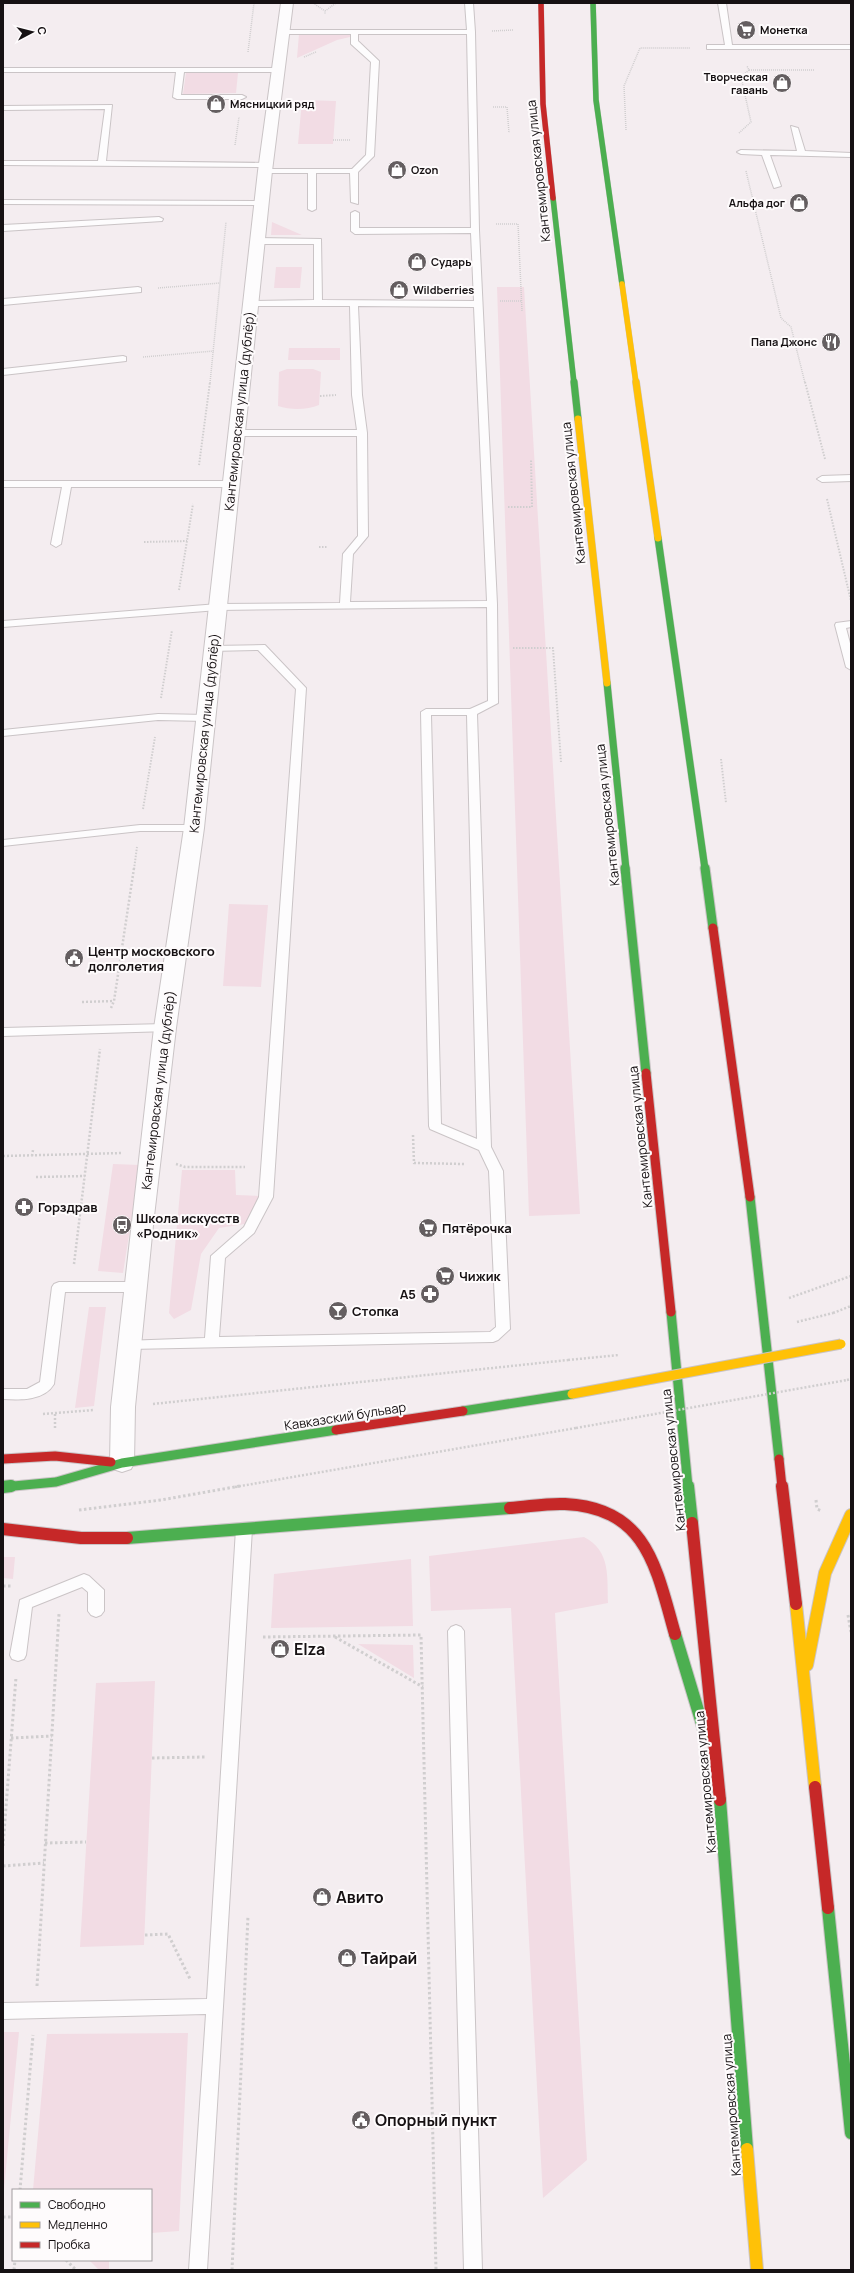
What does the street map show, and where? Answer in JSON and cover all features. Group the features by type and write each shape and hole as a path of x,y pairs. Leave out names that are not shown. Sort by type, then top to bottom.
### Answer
{"main road":[{"name":"Кантемировская улица","path":"541,3 543,104 607,684 718,1780 757,2270"},
{"path":"593,3 596,100 743,1138 804,1676 851,2133"},
{"name":"Кавказский бульвар","path":"3,1487 56,1482 122,1463 572,1394 851,1341"},
{"name":"Кавказский бульвар","path":"3,1459 55,1456 122,1463"},
{"path":"3,1529 81,1538 132,1538 564,1504 595,1508 615,1515 630,1527 642,1541 659,1580 718,1780"},
{"path":"804,1676 825,1573 851,1515"}],"street":[{"name":"Кантемировская улица (дублёр)","path":"122,1463 123,1408 135,1287 165,1028 194,828 262,203 288,3"}],"lane":[{"path":"469,3 475,230 492,604 492,703 472,712 426,712 435,1126 484,1146"},
{"path":"722,3 729,47"},
{"path":"284,32 355,32 403,29 470,32"},
{"path":"3,163 233,165 312,171 354,171 370,156 375,61 354,42 355,32"},
{"path":"710,47 851,47"},
{"path":"3,70 279,70"},
{"path":"180,70 177,97 242,97"},
{"path":"3,108 109,107 102,163"},
{"path":"794,128 802,154"},
{"path":"741,152 766,154 851,155"},
{"path":"766,154 777,186"},
{"path":"312,171 312,209"},
{"path":"354,171 354,202"},
{"path":"3,202 262,203"},
{"path":"355,213 355,231 475,230"},
{"path":"3,228 159,219"},
{"path":"258,241 318,241 318,303"},
{"path":"3,302 138,290"},
{"path":"345,605 348,554 363,536 362,433 357,395 354,303"},
{"path":"251,304 479,304"},
{"path":"3,372 123,359"},
{"path":"237,433 362,433"},
{"path":"827,479 851,478"},
{"path":"3,484 231,484"},
{"path":"56,544 67,484"},
{"path":"3,624 218,607 492,604"},
{"path":"851,624 840,625 851,667"},
{"path":"212,1343 218,1256 249,1230 266,1197 301,688 261,647 214,648"},
{"path":"129,1344 493,1336 504,1329 496,1171 484,1146 472,712"},
{"path":"3,733 158,717 206,718"},
{"path":"3,843 140,828 194,828"},
{"path":"3,1032 42,1036 102,1028 165,1028"},
{"path":"3,1394 28,1395 40,1392 47,1384 59,1287 135,1287"},
{"path":"198,2270 209,2007 231,1756 244,1529"},
{"path":"18,1655 25,1604 84,1580 96,1590 96,1611"},
{"path":"456,1632 473,2270"},
{"path":"3,2011 209,2007"}],"path":[{"path":"245,70 254,3"},
{"path":"325,11 336,3"},
{"path":"626,132 624,86 640,48 710,47"},
{"path":"749,70 816,70"},
{"path":"233,165 242,97"},
{"path":"507,107 509,133"},
{"path":"71,1287 102,1028 114,1001 140,828 196,484 214,351 228,202"},
{"path":"518,224 522,311"},
{"path":"138,290 220,283"},
{"path":"781,318 790,327 814,420 851,601"},
{"path":"123,359 214,351"},
{"path":"531,459 532,506"},
{"path":"144,542 187,541"},
{"path":"491,648 552,648 561,762"},
{"path":"721,759 726,803"},
{"path":"82,1002 114,1001"},
{"path":"32,1156 33,1150"},
{"path":"36,1177 85,1176"},
{"path":"786,1299 851,1276"},
{"path":"833,1313 851,1306"},
{"path":"40,1414 123,1408 568,1360"},
{"path":"77,1510 161,1500 851,1379"},
{"path":"20,2189 35,2010 60,1590"},
{"path":"260,1637 421,1635 436,2270"},
{"path":"334,1636 423,1687"},
{"path":"3,1846 18,1655"},
{"path":"11,1738 52,1736"},
{"path":"152,1758 231,1756"},
{"path":"45,1843 86,1842"},
{"path":"3,1866 44,1863"},
{"path":"145,1935 168,1934 209,2007"},
{"path":"67,2261 76,2270"}],"shaded area":[{"path":"299,34 350,34 350,37 337,40 297,58"},
{"path":"186,73 238,73 236,93 183,94"},
{"path":"302,100 336,101 333,144 298,144"},
{"path":"272,222 302,235 271,235"},
{"path":"276,267 302,267 300,288 274,288"},
{"path":"497,287 524,287 580,1214 529,1216"},
{"path":"289,348 340,348 340,360 288,360"},
{"path":"287,369 313,369 321,372 319,405 298,409 278,406 279,372"},
{"path":"229,904 268,905 261,987 223,986"},
{"path":"113,1164 140,1165 123,1273 98,1271"},
{"path":"182,1170 235,1170 236,1195 260,1196 245,1224 219,1228 201,1254 191,1310 174,1319 169,1313"},
{"path":"89,1307 106,1307 94,1406 75,1408"},
{"path":"584,1537 593,1543 603,1557 607,1574 608,1603 555,1613 587,2160 543,2198 511,1608 431,1611 429,1556"},
{"path":"3,1557 15,1557 13,1579 3,1578"},
{"path":"411,1559 413,1626 271,1628 274,1574"},
{"path":"358,1644 413,1645 414,1678"},
{"path":"155,1681 144,1945 80,1947 96,1683"},
{"path":"3,2032 19,2032 3,2200"},
{"path":"188,2033 179,2231 152,2233 152,2189 33,2189 47,2034"},
{"path":"90,2261 109,2261 109,2270 99,2270"}],"traffic: fast":[{"path":"593,3 596,100 622,284"},
{"path":"553,198 578,419"},
{"path":"658,538 713,928"},
{"path":"607,683 646,1073"},
{"path":"750,1197 779,1459"},
{"path":"671,1312 692,1523"},
{"path":"463,1411 572,1394"},
{"path":"3,1487 56,1482 122,1463 336,1430"},
{"path":"127,1538 510,1508"},
{"path":"675,1634 706,1737"},
{"path":"720,1800 747,2149"},
{"path":"828,1908 851,2133"}],"traffic: slow":[{"path":"622,284 658,538"},
{"path":"578,419 607,683"},
{"path":"572,1394 841,1344"},
{"path":"807,1665 825,1573 851,1515"},
{"path":"796,1604 815,1787"},
{"path":"747,2149 757,2270"}],"traffic: jam":[{"path":"541,3 543,104 553,198"},
{"path":"713,928 750,1197"},
{"path":"646,1073 671,1312"},
{"path":"336,1430 463,1411"},
{"path":"3,1459 55,1456 111,1462"},
{"path":"779,1459 796,1604"},
{"path":"510,1508 571,1504 597,1508 615,1515 628,1525 638,1537 647,1552 661,1585 675,1634"},
{"path":"692,1523 720,1800"},
{"path":"3,1529 81,1538 127,1538"},
{"path":"815,1787 828,1908"}],"place":[{"name":"Монетка","path":"746,30"},
{"name":"Творческая гавань","path":"782,83"},
{"name":"Мясницкий ряд","path":"216,104"},
{"name":"Ozon","path":"397,170"},
{"name":"Альфа дог","path":"799,203"},
{"name":"Сударь","path":"417,262"},
{"name":"Wildberries","path":"399,290"},
{"name":"Папа Джонс","path":"831,342"},
{"name":"Центр московского долголетия","path":"74,958"},
{"name":"Горздрав","path":"24,1207"},
{"name":"Школа искусств «Родник»","path":"122,1225"},
{"name":"Пятёрочка","path":"428,1228"},
{"name":"Чижик","path":"445,1276"},
{"name":"А5","path":"430,1294"},
{"name":"Стопка","path":"338,1311"},
{"name":"Elza","path":"280,1649"},
{"name":"Авито","path":"322,1897"},
{"name":"Тайрай","path":"347,1958"},
{"name":"Опорный пункт","path":"361,2120"}]}
